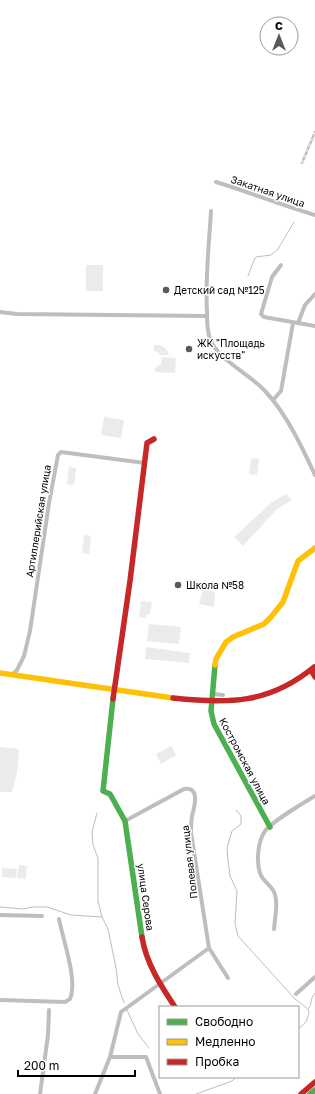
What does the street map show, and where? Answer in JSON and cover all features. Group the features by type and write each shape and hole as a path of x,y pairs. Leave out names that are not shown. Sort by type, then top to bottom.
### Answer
{"street":[{"name":"Закатная улица","path":"216,182 242,190 265,200 315,215"},
{"path":"211,212 206,293 208,331 214,347 220,354 257,382 272,400 284,417 310,463 315,475"},
{"path":"281,265 272,277 261,314 264,317 315,326"},
{"path":"298,323 305,305 315,294"},
{"path":"0,312 56,315 207,316"},
{"path":"272,400 281,391 293,323"},
{"path":"114,690 139,518 147,443 154,439"},
{"name":"Артиллерийская улица","path":"12,675 17,670 24,656 30,631 49,503 58,455 61,452 145,462"},
{"path":"310,463 315,460"},
{"name":"Костромская улица","path":"270,826 218,733 212,717 216,659 226,642 233,637 264,624 271,617 283,602 298,561 315,548"},
{"path":"0,673 128,693 212,702 237,702 262,697 283,688 314,668 315,677"},
{"name":"улица Серова","path":"114,690 103,791 110,794 125,821 146,955 159,984 174,1006"},
{"path":"213,694 223,695"},
{"name":"Полевая улица","path":"125,821 184,789 188,788 195,794 191,832 208,948 228,978"},
{"path":"274,929 276,896 260,874 259,846 261,838 270,826 315,796"},
{"path":"0,915 42,916"},
{"path":"0,1000 65,1002 70,999 72,990 72,971 59,919"},
{"path":"95,1094 110,1057 121,1012 208,948"},
{"path":"296,994 315,977"},
{"path":"40,1094 48,1035 49,1010"},
{"path":"110,1057 146,1057 160,1094"},
{"path":"301,1094 315,1082"},
{"path":"310,1094 315,1090"}],"shaded area":[{"path":"86,265 103,265 103,291 86,291"},
{"path":"154,345 164,347 169,355 160,355 158,352 154,351"},
{"path":"162,357 176,358 175,373 155,372 155,368 161,364"},
{"path":"104,417 124,420 121,438 101,435"},
{"path":"251,458 259,459 257,475 249,474"},
{"path":"69,467 76,468 74,485 67,484"},
{"path":"286,494 292,500 277,509 243,546 234,537 272,502"},
{"path":"84,535 91,536 89,554 82,553"},
{"path":"203,589 215,592 214,607 199,604"},
{"path":"141,601 152,602 150,614 147,614 146,618 139,617"},
{"path":"149,624 181,627 179,644 147,641"},
{"path":"146,647 190,653 189,663 145,659"},
{"path":"171,746 176,755 161,764 156,754"},
{"path":"0,747 19,749 17,773 12,792 0,792"},
{"path":"19,865 27,866 26,879 17,878"},
{"path":"2,868 17,869 16,878 2,877"}],"waterway":[{"path":"248,276 256,257 271,255 278,249 294,222"},
{"path":"236,810 241,816 241,824 232,831 227,848 230,876 237,891 235,924 238,936 295,999 308,1009 309,1013 306,1022 299,1028"},
{"path":"97,813 92,832 93,845 98,858 98,901 102,917 108,929 118,985 124,1003"},
{"path":"0,907 23,909 32,907 47,907 71,915 102,917"},
{"path":"309,1008 312,997 315,993"},
{"path":"127,1010 138,1034 149,1048"},
{"path":"196,1094 232,1081 235,1078"}],"railway":[{"path":"302,163 315,132"}],"traffic: fast":[{"path":"215,665 211,711 214,724 270,827"},
{"path":"113,699 103,791 110,794 125,821 142,937"},
{"path":"310,1094 315,1090"}],"traffic: slow":[{"path":"215,665 216,659 226,642 233,637 264,624 271,617 283,602 298,561 315,548"},
{"path":"0,673 173,698"}],"traffic: jam":[{"path":"113,699 130,581 147,443 154,439"},
{"path":"173,698 212,701 247,699 264,695 281,688 314,667 315,669"},
{"path":"311,670 315,677"},
{"path":"142,937 151,965 159,982 174,1006"},
{"path":"301,1094 315,1082"}],"place":[{"name":"Детский сад №125","path":"166,290"},
{"name":"ЖК \"Площадь искусств\"","path":"189,349"},
{"name":"Школа №58","path":"178,585"}]}
